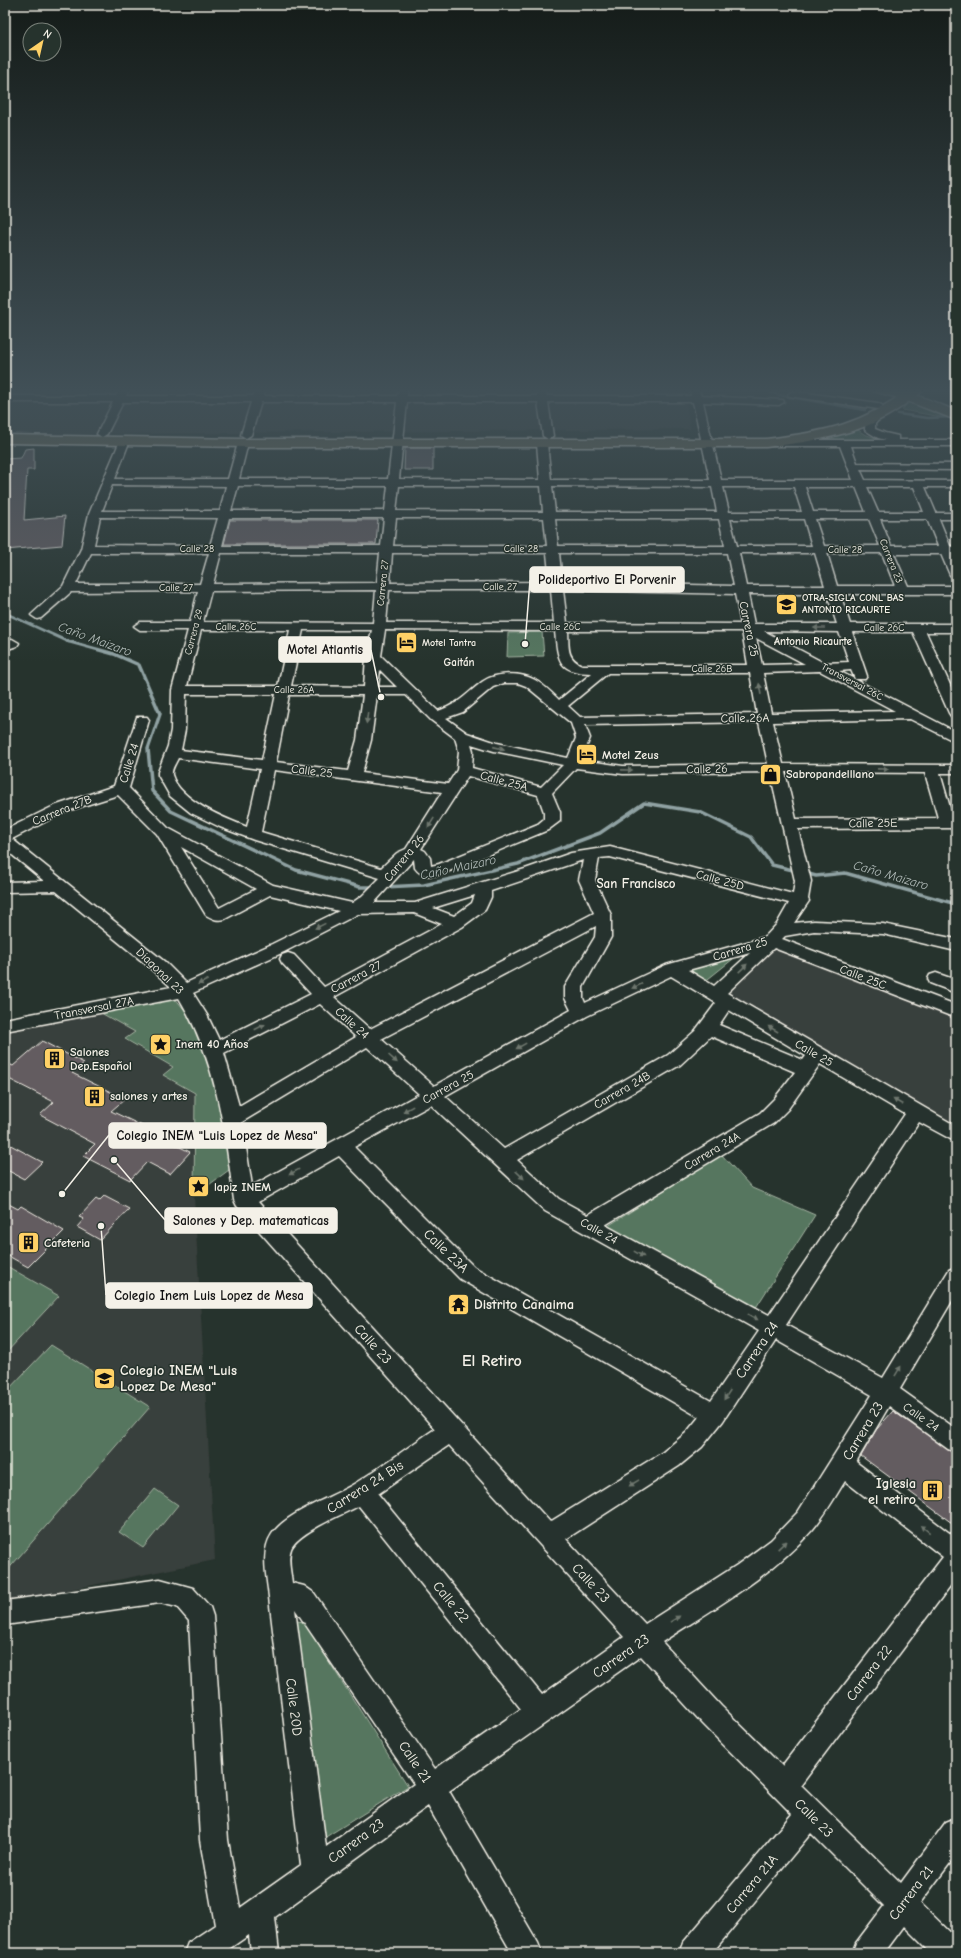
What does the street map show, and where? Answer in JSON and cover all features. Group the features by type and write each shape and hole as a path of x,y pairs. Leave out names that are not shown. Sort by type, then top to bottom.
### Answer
{"street":[{"name":"Carrera 27","path":"354,776 362,756 373,656 379,627 393,479"},
{"path":"546,479 561,627"},
{"name":"Carrera 25","path":"244,1200 342,1147 581,1012 672,969 775,936 793,916 801,901 803,890 799,860 765,718 741,590 715,479"},
{"name":"Carrera 23","path":"859,479 903,590"},
{"path":"37,615 68,588 87,549 95,514 108,482 956,484"},
{"name":"Carrera 29","path":"173,754 178,723 179,690 233,482"},
{"path":"798,483 856,666 867,690"},
{"path":"918,484 931,516 951,550 956,575"},
{"path":"95,514 956,516"},
{"name":"Calle 28","path":"87,549 951,550"},
{"name":"Calle 27","path":"68,588 557,586 741,590 956,590"},
{"name":"Calle 26C","path":"140,626 956,628"},
{"path":"253,834 296,627"},
{"name":"Calle 26B","path":"561,627 564,657 568,664 580,669 757,669 856,666"},
{"name":"Transversal 26C","path":"748,628 956,738"},
{"path":"918,628 956,713"},
{"path":"373,656 436,717 462,736"},
{"path":"560,706 605,669"},
{"path":"173,754 166,767 165,774 168,785 192,807 253,834 283,845 369,868 380,873 387,872 406,853 412,852 420,854 423,868 428,871 442,869 543,827 552,821 552,812 544,792 573,763 583,738 577,721 531,683 520,679 503,679 488,684 458,709 436,717"},
{"name":"Calle 26A","path":"179,690 410,691"},
{"name":"Calle 26A","path":"577,721 913,715"},
{"name":"Calle 24","path":"142,720 121,788 163,831 212,911 220,915 268,889"},
{"name":"Calle 26","path":"462,736 494,747 573,763 623,770 777,768 956,769"},
{"name":"Carrera 26","path":"183,991 278,948 362,904 392,876 412,852 464,770 466,751 462,736"},
{"name":"Calle 25","path":"173,754 451,789"},
{"path":"931,769 952,823"},
{"name":"Calle 25A","path":"464,770 544,792"},
{"name":"Carrera 27B","path":"5,836 59,809 121,788"},
{"name":"Calle 25E","path":"791,824 952,823"},
{"path":"163,831 268,889 362,904 416,908 456,923"},
{"name":"Diagonal 23","path":"5,841 150,959 183,991 199,1017 224,1083 233,1118 244,1200"},
{"name":"Calle 25D","path":"592,854 610,852 801,901"},
{"path":"416,908 531,873 576,856 592,854 587,880 603,915 603,937 574,987 574,998 581,1012"},
{"path":"5,887 59,886"},
{"name":"Carrera 27","path":"213,1051 322,996 456,923 479,906 483,897 483,888"},
{"path":"233,1118 369,1038 603,915"},
{"path":"775,936 814,926 883,929 956,945"},
{"name":"Carrera 24B","path":"503,1159 674,1060 693,1044 707,1027 720,999 775,936"},
{"name":"Calle 25C","path":"775,936 956,1012"},
{"name":"Calle 24","path":"288,959 322,996 433,1095 552,1205 886,1391 956,1442"},
{"name":"Calle 25","path":"672,969 720,999 811,1061"},
{"path":"936,979 956,987"},
{"name":"Transversal 27A","path":"5,1025 183,991"},
{"name":"Calle 25","path":"707,1027 811,1061 916,1112 956,1135"},
{"name":"Carrera 24A","path":"588,1225 767,1118 781,1104 811,1061"},
{"name":"Carrera 24","path":"548,1537 671,1459 694,1440 715,1414 916,1112"},
{"name":"Calle 23A","path":"342,1147 467,1273 715,1414"},
{"name":"Calle 23","path":"244,1200 451,1431 712,1715 809,1814 951,1953"},
{"name":"Carrera 23","path":"198,1953 260,1911 432,1787 642,1640 746,1574 779,1548 806,1520 842,1465 956,1276"},
{"name":"Carrera 24 Bis","path":"280,1543 291,1530 362,1492 451,1431"},
{"path":"842,1465 956,1553"},
{"name":"Calle 22","path":"362,1492 539,1712"},
{"name":"Calle 20D","path":"280,1543 277,1558 281,1597 315,1871"},
{"name":"Carrera 22","path":"783,1787 956,1559"},
{"path":"5,1613 160,1591 184,1597 201,1616 214,1840 230,1931"},
{"name":"Calle 21","path":"281,1597 295,1595 305,1602 432,1787 528,1953"},
{"name":"Carrera 21A","path":"693,1953 809,1814"},
{"name":"Carrera 21","path":"866,1953 956,1832"},
{"path":"260,1911 265,1953"}],"shaded area":[{"path":"772,946 956,1019 956,1128 722,992"},
{"name":"Colegio INEM \"Luis Lopez De Mesa\"","path":"101,1013 136,1032 125,1040 173,1067 163,1075 195,1093 194,1196 215,1560 5,1603 5,1030"}],"green space":[{"path":"542,632 544,656 507,657 508,633"},
{"path":"743,951 703,983 681,970"},
{"path":"174,997 192,1019 208,1053 233,1167 194,1196 195,1093 163,1075 173,1067 125,1039 135,1032 101,1013"},
{"path":"721,1154 752,1188 815,1215 755,1309 703,1282 608,1226"},
{"path":"5,1265 59,1296 5,1354"},
{"path":"51,1345 150,1407 5,1573 5,1393"},
{"path":"155,1489 178,1505 143,1548 119,1532"},
{"path":"290,1620 304,1622 408,1786 316,1843"}],"building":[{"path":"5,479 26,479 24,520 65,516 62,545 5,550"},
{"path":"230,520 378,520 376,544 224,544"},
{"path":"42,1041 84,1063 72,1073 125,1099 111,1111 170,1139 168,1141 190,1152 170,1174 147,1162 130,1180 83,1156 95,1144 40,1115 54,1102 5,1077 5,1062 13,1066"},
{"path":"5,1142 42,1162 24,1179 5,1169"},
{"path":"104,1196 129,1209 100,1240 77,1227 84,1219 79,1217 96,1199 99,1201"},
{"name":"Cafeteria","path":"5,1202 18,1209 21,1206 64,1231 28,1267 5,1254"},
{"name":"Iglesia el retiro","path":"893,1411 956,1455 956,1526 861,1456 876,1430"}],"waterway":[{"name":"Caño Maizaro","path":"5,613 69,642"},
{"name":"Caño Maizaro","path":"67,641 114,654 139,665 160,714 148,749 152,791 171,811 296,870 360,887 375,887"},
{"name":"Caño Maizaro","path":"384,887 424,885 518,864 600,833 644,803 700,812 751,837 772,865 797,871"},
{"name":"Caño Maizaro","path":"805,873 816,876 845,873 956,904"}],"place":[{"name":"OTRA-SIGLA CONL BAS ANTONIO RICAURTE","path":"787,604"},
{"name":"Motel Tantra","path":"407,643"},
{"name":"Polideportivo El Porvenir","path":"525,644"},
{"name":"Motel Atlantis","path":"381,697"},
{"name":"Motel Zeus","path":"587,755"},
{"name":"Sabropandelllano","path":"770,774"},
{"name":"Inem 40 Años","path":"160,1044"},
{"name":"Salones Dep.Español","path":"54,1059"},
{"name":"salones y artes","path":"95,1096"},
{"name":"Salones y Dep. matematicas","path":"114,1160"},
{"name":"lapiz INEM","path":"198,1187"},
{"name":"Colegio INEM \"Luis Lopez de Mesa\"","path":"62,1194"},
{"name":"Colegio Inem Luis Lopez de Mesa","path":"101,1226"},
{"name":"Cafeteria","path":"29,1243"},
{"name":"Distrito Canaima","path":"458,1304"},
{"name":"Colegio INEM \"Luis Lopez De Mesa\"","path":"105,1378"},
{"name":"Iglesia el retiro","path":"932,1491"}],"district":[{"name":"Antonio Ricaurte","path":"813,641"},
{"name":"Gaitán","path":"459,662"},
{"name":"San Francisco","path":"636,883"},
{"name":"El Retiro","path":"492,1361"}]}
